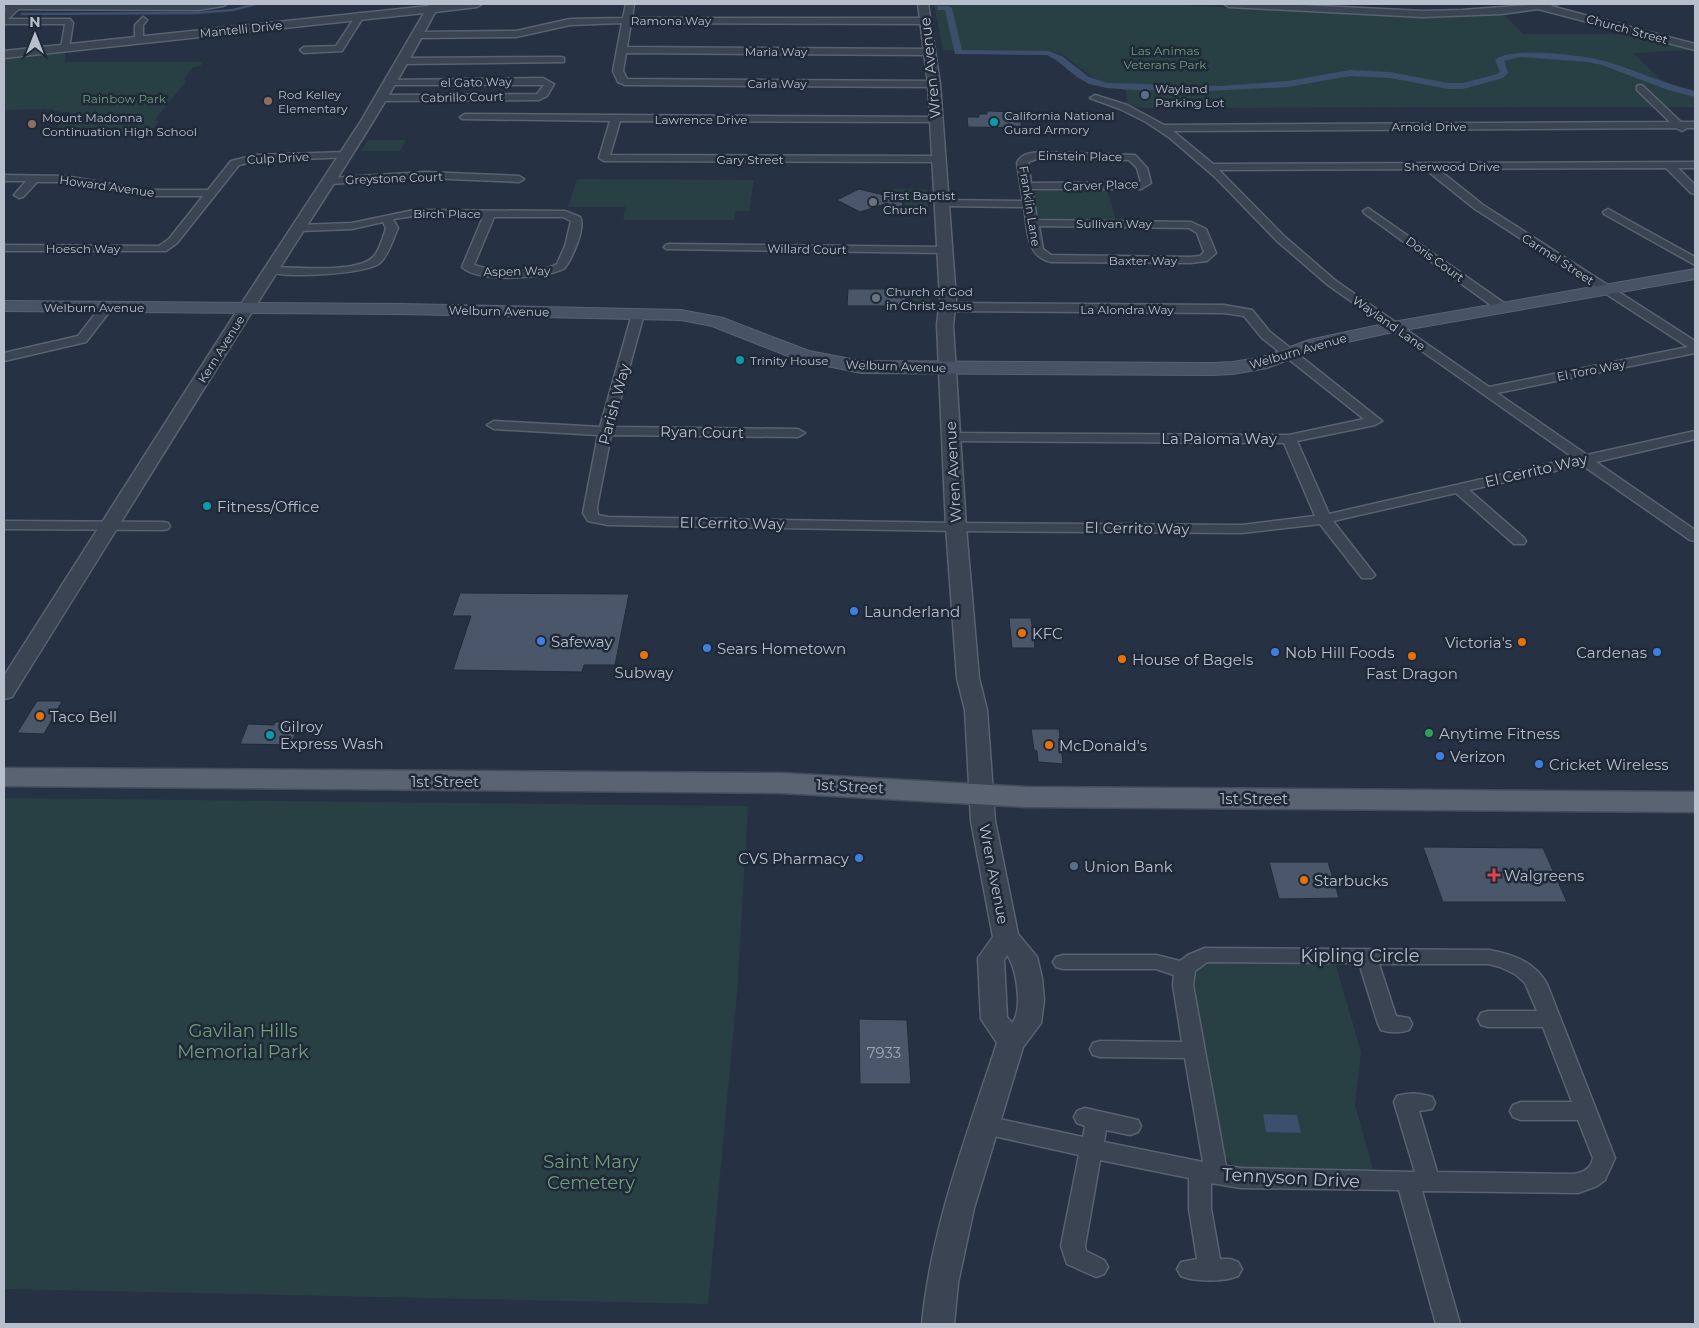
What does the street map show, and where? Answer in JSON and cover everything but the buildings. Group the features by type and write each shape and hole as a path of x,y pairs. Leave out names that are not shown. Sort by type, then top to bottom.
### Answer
{"main road":[{"name":"Welburn Avenue","path":"4,306 247,308 681,316 708,320 804,356 846,365 947,368 1212,369 1253,365 1315,344 1393,327 1695,274"},
{"name":"1st Street","path":"4,777 782,783 1035,797 1695,802"}],"street":[{"path":"4,7 18,5 85,5 198,7 223,4"},
{"name":"Mantelli Drive","path":"4,54 360,16 433,6 477,4"},
{"path":"621,50 630,4"},
{"name":"Wren Avenue","path":"923,4 934,84 942,203 948,299 945,325 956,527 968,678 976,710 983,821 1006,938 1024,957 1032,1000 1028,1023 1010,1042 959,1208 943,1283 938,1324"},
{"path":"1229,4 1359,7 1458,13 1554,4"},
{"path":"4,19 18,5"},
{"name":"Church Street","path":"1534,5 1695,47"},
{"name":"Kern Avenue","path":"4,692 247,308 330,181 403,61 433,6"},
{"path":"304,50 339,49 360,16"},
{"path":"4,19 67,21 69,23 65,48"},
{"path":"139,40 139,25 144,20"},
{"name":"Ramona Way","path":"418,34 516,34 570,22 628,20 926,21"},
{"name":"Maria Way","path":"621,50 930,52"},
{"name":"Carla Way","path":"621,50 618,71 620,78 624,82 934,84"},
{"path":"403,61 561,60"},
{"name":"el Gato Way","path":"390,83 543,81 549,84 543,96"},
{"path":"1640,88 1678,125 1695,136"},
{"name":"Cabrillo Court","path":"380,98 543,96"},
{"name":"Wayland Lane","path":"1095,98 1114,102 1134,110 1163,128 1210,167 1290,247 1332,284 1695,537"},
{"name":"Lawrence Drive","path":"466,117 936,120"},
{"name":"Gary Street","path":"616,118 604,158 938,159"},
{"name":"Arnold Drive","path":"1163,128 1695,125"},
{"name":"Culp Drive","path":"162,249 174,241 230,167 247,159 346,155"},
{"name":"Einstein Place","path":"1026,158 1039,155 1134,158"},
{"name":"Franklin Lane","path":"1026,158 1022,161 1032,223 1037,251 1042,255"},
{"name":"Carver Place","path":"1026,186 1141,186 1147,180 1139,162 1134,158"},
{"name":"Carmel Street","path":"1426,165 1479,207 1695,347"},
{"path":"1669,165 1695,190"},
{"name":"Sherwood Drive","path":"1210,167 1695,165"},
{"name":"Greystone Court","path":"330,181 432,175 519,179"},
{"name":"Howard Avenue","path":"4,178 87,181 146,193 211,193"},
{"path":"19,195 35,178"},
{"path":"942,203 1029,204"},
{"name":"Doris Court","path":"1368,211 1503,308"},
{"path":"1608,212 1695,262"},
{"name":"Birch Place","path":"300,228 352,226 414,213 565,214"},
{"name":"Aspen Way","path":"490,213 468,266 483,273 550,272 557,270 562,266 577,223 576,218 565,214"},
{"path":"272,270 351,270 371,265 378,260 392,228 387,218"},
{"name":"Sullivan Way","path":"1032,223 1182,224 1196,226"},
{"name":"Baxter Way","path":"1042,255 1057,259 1197,260 1208,256 1210,253 1202,231 1196,226"},
{"name":"Hoesch Way","path":"4,248 162,249"},
{"name":"Willard Court","path":"670,248 944,250"},
{"path":"4,357 82,340 107,307"},
{"name":"La Alondra Way","path":"947,307 1238,310 1251,316 1266,335 1289,354"},
{"name":"Parish Way","path":"593,495 605,431 638,314"},
{"name":"El Toro Way","path":"1486,390 1695,347"},
{"name":"La Paloma Way","path":"952,437 1289,439 1375,421 1289,354"},
{"path":"494,426 605,431"},
{"name":"Ryan Court","path":"605,431 798,433"},
{"name":"El Cerrito Way","path":"593,495 590,513 593,518 608,521 956,527 1242,529 1324,519 1695,435"},
{"path":"1289,439 1324,519 1367,575"},
{"path":"1458,488 1520,541"},
{"path":"4,525 163,526"},
{"name":"Wren Avenue","path":"1006,938 991,958 991,967 994,1020 1010,1042"},
{"name":"Kipling Circle","path":"1184,970 1190,961 1205,955 1489,957 1502,959 1518,966 1532,977 1587,1111 1604,1158 1603,1166 1599,1172"},
{"path":"1367,956 1388,1024 1402,1024"},
{"path":"1063,962 1156,962 1184,970 1183,985 1194,1050 1208,1173 1200,1209 1210,1269"},
{"path":"1488,1020 1551,1020"},
{"path":"1100,1049 1194,1050"},
{"path":"1424,1103 1405,1102 1418,1182 1448,1324"},
{"path":"1520,1110 1587,1111"},
{"path":"1096,1267 1075,1257 1073,1246 1091,1148 1091,1118 1130,1126"},
{"name":"Tennyson Drive","path":"985,1125 1208,1173 1271,1180 1572,1184 1585,1182 1599,1172"}],"green space":[{"name":"Las Animas Veterans Park","path":"934,4 1161,4 1409,17 1504,15 1523,34 1631,34 1691,50 1633,53 1661,80 1678,86 1677,92 1695,96 1695,107 1141,108 1123,103 1128,101 1125,90 1098,81 1063,55 1053,52 943,50"},
{"name":"Rainbow Park","path":"65,52 65,62 203,62 200,66 193,67 183,80 186,81 154,121 159,121 149,134 52,135 70,112 60,112 51,109 4,110 4,59"},
{"path":"368,140 406,140 400,151 361,151"},
{"path":"577,179 754,180 749,211 736,211 734,220 623,220 626,207 568,207"},
{"path":"886,189 927,189 928,212 888,212 888,209 905,205 905,196 902,193 887,193"},
{"path":"1043,189 1107,189 1116,221 1087,222 1043,219 1038,216 1036,211 1033,193"},
{"path":"930,289 930,306 913,305 911,290"},
{"name":"Gavilan Hills Memorial Park","path":"4,798 748,806 737,993 708,1304 4,1289"},
{"path":"1212,961 1335,962 1361,1052 1355,1105 1374,1173 1240,1169 1233,1166 1223,1152 1191,982 1193,974 1198,968"}],"water":[{"path":"1263,1114 1297,1115 1301,1133 1266,1132"}],"waterway":[{"path":"22,14 196,13 233,10 256,4"},
{"path":"941,8 948,8 958,52 1048,53 1059,58 1086,79 1107,85 1218,88"},
{"path":"1222,88 1288,84 1350,73 1390,75 1448,86 1463,86 1500,76 1504,73 1499,60 1507,56 1520,55 1552,56 1604,63 1671,88 1695,94"}],"place":[{"name":"Wayland Parking Lot","path":"1145,95"},
{"name":"Rod Kelley Elementary","path":"268,101"},
{"name":"California National Guard Armory","path":"994,122"},
{"name":"Mount Madonna Continuation High School","path":"32,124"},
{"name":"First Baptist Church","path":"873,202"},
{"name":"Church of God in Christ Jesus","path":"876,298"},
{"name":"Trinity House","path":"740,360"},
{"name":"Fitness/Office","path":"207,506"},
{"name":"Launderland","path":"854,611"},
{"name":"KFC","path":"1022,633"},
{"name":"Safeway","path":"541,641"},
{"name":"Victoria's","path":"1522,642"},
{"name":"Sears Hometown","path":"707,648"},
{"name":"Nob Hill Foods","path":"1275,652"},
{"name":"Cardenas","path":"1657,652"},
{"name":"Subway","path":"644,655"},
{"name":"Fast Dragon","path":"1412,656"},
{"name":"House of Bagels","path":"1122,659"},
{"name":"Taco Bell","path":"40,716"},
{"name":"Anytime Fitness","path":"1429,733"},
{"name":"Gilroy Express Wash","path":"270,735"},
{"name":"McDonald's","path":"1049,745"},
{"name":"Verizon","path":"1440,756"},
{"name":"Cricket Wireless","path":"1539,764"},
{"name":"CVS Pharmacy","path":"859,858"},
{"name":"Union Bank","path":"1074,866"},
{"name":"Walgreens","path":"1494,875"},
{"name":"Starbucks","path":"1304,880"}],"park label":[{"name":"Saint Mary Cemetery","path":"591,1172"}]}
